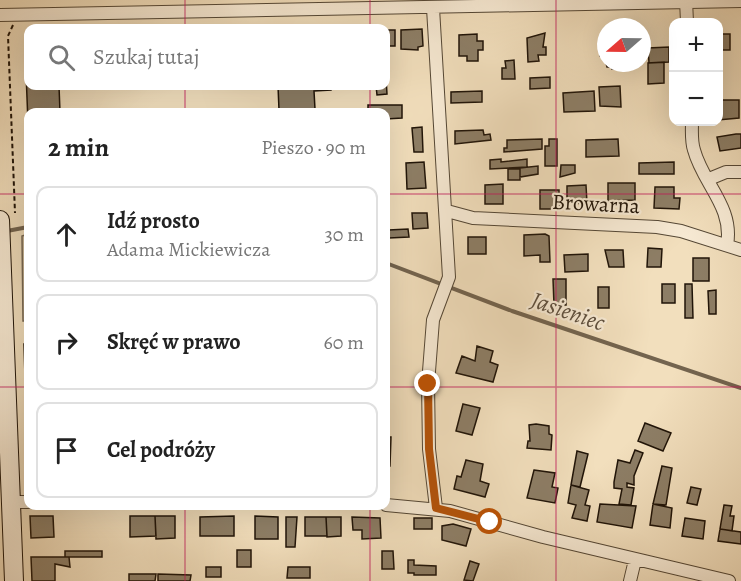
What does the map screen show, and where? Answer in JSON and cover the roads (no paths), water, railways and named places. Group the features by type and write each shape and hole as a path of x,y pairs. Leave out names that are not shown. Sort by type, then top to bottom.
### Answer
{"main road":[{"path":"8,221 2,252 20,502 14,581"}],"street":[{"path":"0,15 426,5 741,1"},
{"path":"686,2 687,18"},
{"path":"426,5 447,211 449,277 433,320 428,384 429,449 436,508"},
{"path":"692,126 693,148 727,217 729,232 727,245"},
{"path":"709,179 726,172 741,172"},
{"name":"Browarna","path":"447,211 473,218 657,227 741,250"},
{"path":"390,505 436,508 635,560 729,581"},
{"path":"630,581 635,560"}],"waterway":[{"name":"Jasieniec","path":"7,231 24,228"},
{"name":"Jasieniec","path":"390,265 512,311 741,388"}]}
